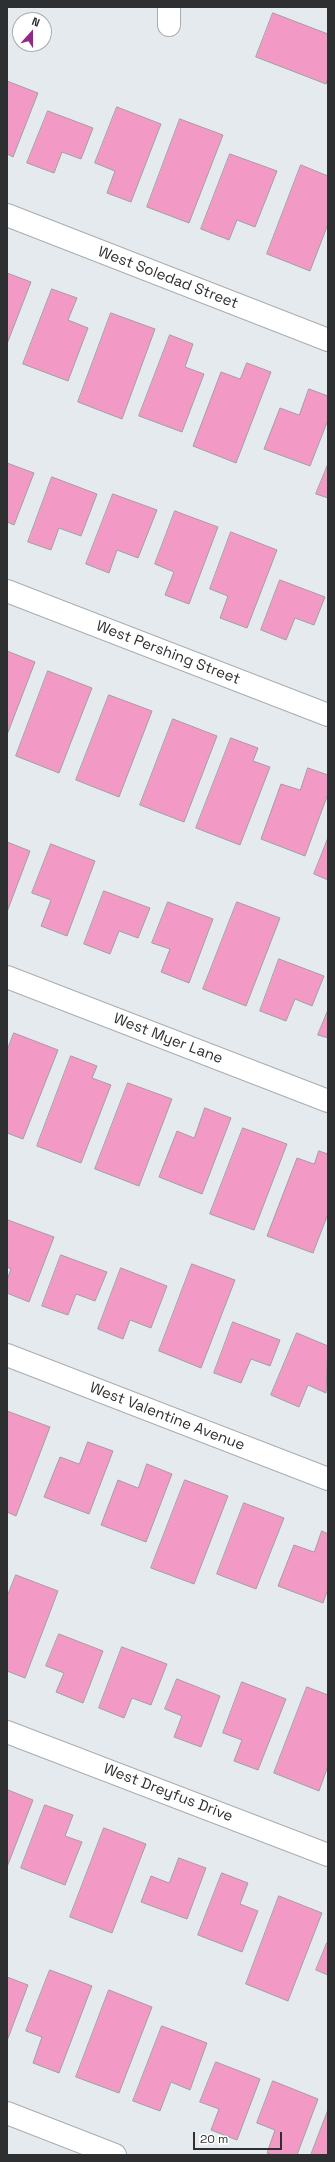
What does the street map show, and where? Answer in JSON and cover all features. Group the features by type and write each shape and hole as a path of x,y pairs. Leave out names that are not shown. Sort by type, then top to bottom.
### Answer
{"street":[{"name":"West Soledad Street","path":"7,215 328,340"},
{"name":"West Pershing Street","path":"7,591 328,715"},
{"name":"West Myer Lane","path":"7,977 328,1101"},
{"name":"West Valentine Avenue","path":"7,1355 328,1479"},
{"name":"West Dreyfus Drive","path":"7,1732 328,1855"},
{"path":"7,2113 116,2155"}],"building":[{"path":"273,13 328,34 328,78 326,84 256,57"},
{"path":"7,81 38,93 13,157 7,154"},
{"path":"117,107 161,124 131,202 107,193 115,171 95,163"},
{"path":"48,111 93,128 81,159 62,152 54,173 27,163"},
{"path":"180,119 223,135 189,223 147,207"},
{"path":"230,154 277,171 255,227 237,220 229,240 201,229"},
{"path":"301,165 328,176 328,224 310,271 267,254"},
{"path":"7,273 31,282 7,344"},
{"path":"52,289 77,298 68,320 88,328 68,381 23,364"},
{"path":"111,313 155,329 122,419 78,402"},
{"path":"170,335 193,344 185,367 204,374 182,432 139,416"},
{"path":"247,363 271,372 236,463 193,446 221,372 240,379"},
{"path":"309,389 328,396 328,420 310,466 264,449 280,408 299,415"},
{"path":"7,463 34,473 14,525 7,522"},
{"path":"328,464 328,498 316,494"},
{"path":"52,477 97,494 81,536 59,528 51,550 28,542"},
{"path":"113,494 157,510 138,558 117,550 109,573 86,564"},
{"path":"175,511 218,527 189,604 165,595 174,572 155,564"},
{"path":"231,532 277,550 247,628 220,618 228,596 210,589"},
{"path":"280,580 325,597 314,625 295,618 286,640 261,630"},
{"path":"7,651 35,662 7,735"},
{"path":"48,671 92,688 59,773 16,756"},
{"path":"109,695 152,711 119,797 76,780"},
{"path":"173,719 217,736 184,822 140,805"},
{"path":"231,738 258,748 253,761 270,767 240,845 196,828"},
{"path":"308,768 328,775 328,794 305,856 261,839 281,784 300,790"},
{"path":"328,838 328,880 314,874"},
{"path":"7,842 30,851 7,912"},
{"path":"51,844 95,861 67,936 41,926 51,900 32,893"},
{"path":"104,891 150,908 138,938 119,931 110,954 84,944"},
{"path":"168,902 213,919 189,983 161,972 170,949 152,943"},
{"path":"237,902 280,918 246,1006 203,989"},
{"path":"279,959 324,976 312,1006 295,999 286,1021 260,1011"},
{"path":"328,1010 328,1038 318,1035"},
{"path":"14,1033 58,1050 23,1139 7,1133 7,1051"},
{"path":"71,1056 97,1066 92,1078 111,1085 81,1163 37,1146"},
{"path":"128,1083 172,1099 139,1186 95,1169"},
{"path":"205,1108 231,1118 202,1194 159,1177 177,1131 194,1138"},
{"path":"243,1128 287,1144 254,1230 210,1214"},
{"path":"319,1151 328,1154 328,1214 313,1253 267,1236 297,1158 314,1164"},
{"path":"8,1220 54,1237 29,1302 7,1293 7,1280 11,1269 7,1267"},
{"path":"61,1255 107,1272 95,1301 76,1294 68,1315 42,1306"},
{"path":"192,1264 235,1280 201,1368 159,1351"},
{"path":"121,1268 167,1286 151,1328 130,1320 123,1339 98,1329"},
{"path":"233,1322 280,1340 270,1366 251,1359 241,1383 214,1373"},
{"path":"297,1333 328,1346 326,1393 308,1385 299,1407 271,1395"},
{"path":"7,1411 50,1427 16,1516 7,1512"},
{"path":"88,1442 113,1451 89,1514 44,1497 60,1457 79,1464"},
{"path":"147,1464 172,1474 146,1542 101,1525 118,1480 138,1488"},
{"path":"185,1480 228,1496 194,1584 151,1568"},
{"path":"244,1503 284,1518 256,1589 217,1574"},
{"path":"322,1531 328,1534 328,1589 323,1603 278,1586 294,1545 314,1552"},
{"path":"16,1575 58,1591 25,1678 7,1671 7,1597"},
{"path":"59,1634 103,1651 83,1703 56,1692 64,1673 46,1666"},
{"path":"122,1647 167,1664 151,1705 132,1698 124,1718 99,1708"},
{"path":"177,1679 220,1696 201,1747 174,1737 182,1716 165,1709"},
{"path":"242,1682 286,1699 258,1770 234,1761 242,1740 223,1733"},
{"path":"307,1687 328,1695 328,1766 319,1791 274,1773"},
{"path":"8,1790 33,1800 7,1867 7,1793"},
{"path":"45,1805 73,1815 65,1836 82,1842 65,1885 21,1868"},
{"path":"104,1828 146,1844 112,1933 70,1917"},
{"path":"179,1858 206,1868 187,1919 141,1902 151,1876 169,1883"},
{"path":"222,1873 248,1883 240,1904 258,1911 242,1952 198,1935"},
{"path":"279,1896 322,1913 288,2001 246,1984"},
{"path":"327,1943 328,1944 328,1975 316,1970"},
{"path":"50,1970 92,1986 59,2073 33,2063 42,2037 26,2031"},
{"path":"7,1977 28,1985 7,2041"},
{"path":"109,1990 152,2007 119,2093 76,2077"},
{"path":"162,2026 207,2043 190,2090 171,2082 160,2111 133,2101"},
{"path":"216,2062 260,2079 237,2140 211,2130 219,2109 200,2102"},
{"path":"273,2081 318,2099 297,2155 273,2155 267,2153 275,2130 257,2123"},
{"path":"328,2110 328,2155 311,2155"}]}
